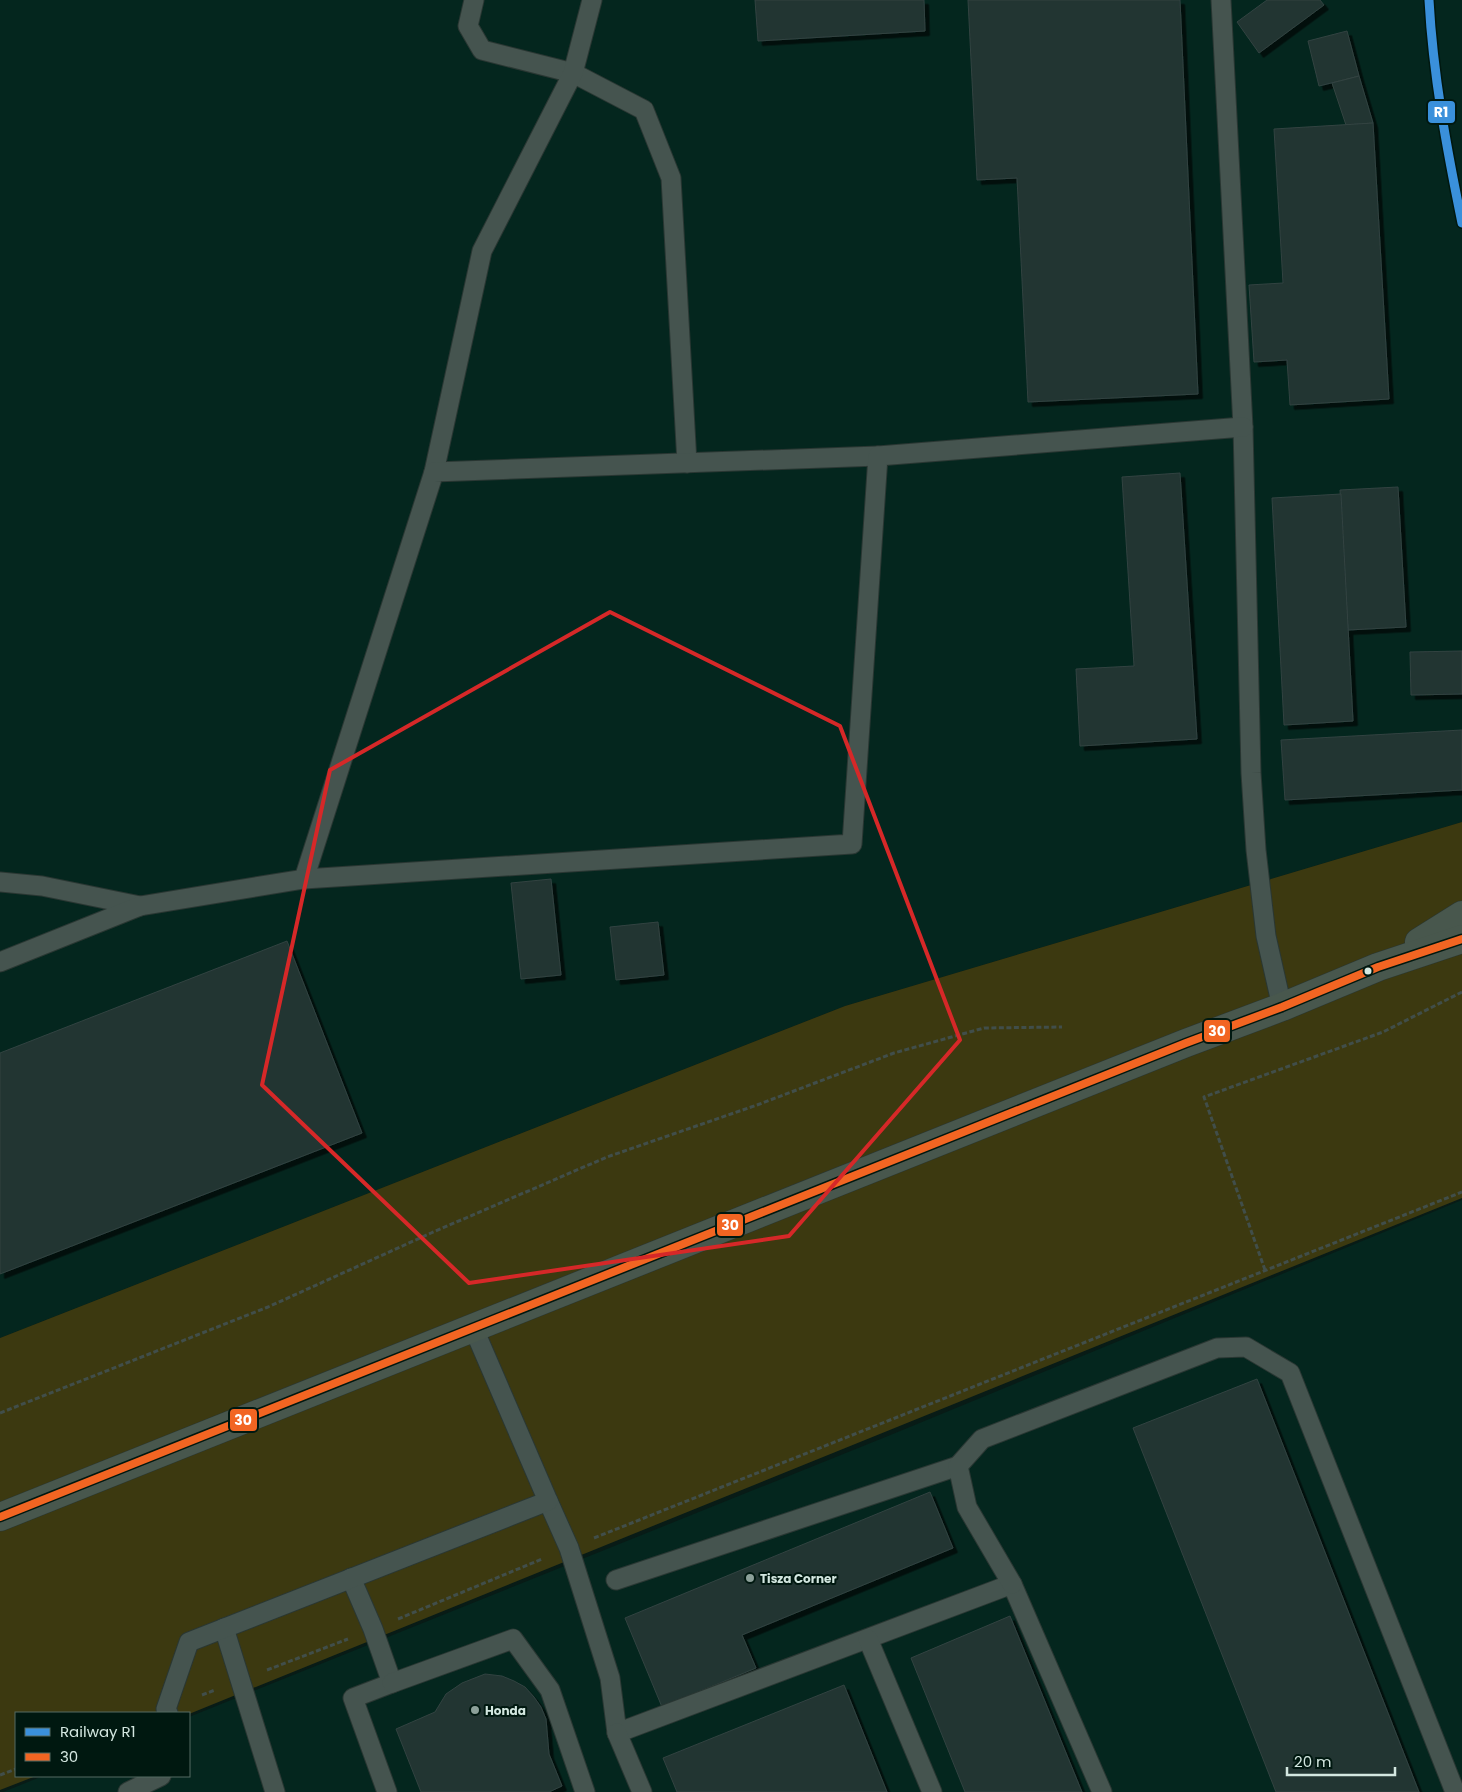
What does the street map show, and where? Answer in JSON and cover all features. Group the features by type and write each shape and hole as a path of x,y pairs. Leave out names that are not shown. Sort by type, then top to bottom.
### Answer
{"main road":[{"path":"1378,968 1462,915"},
{"path":"0,1517 1177,1047 1378,968 1462,939"}],"lane":[{"path":"474,0 468,26 482,50 573,73 644,110 671,178 687,463"},
{"path":"304,879 434,472 482,251 573,73 592,0"},
{"path":"1221,0 1243,427 1251,773 1256,850 1266,936 1282,1007"},
{"path":"434,472 878,456 1243,427"},
{"path":"0,962 140,906 304,879 852,844 878,456"},
{"path":"0,882 42,886 140,906"},
{"path":"473,1327 569,1548 610,1678 618,1733 642,1792"},
{"path":"616,1580 958,1466 982,1439 1217,1348 1246,1347 1290,1373 1455,1792"},
{"path":"958,1466 966,1507 1012,1584 1102,1792"},
{"path":"167,1711 189,1642 548,1501"},
{"path":"351,1578 373,1629 392,1683"},
{"path":"618,1733 1012,1584"},
{"path":"224,1628 275,1792"},
{"path":"387,1792 353,1698 513,1639 550,1690 585,1792"},
{"path":"868,1639 932,1792"},
{"path":"128,1792 159,1777"}],"path":[{"path":"1265,1270 1204,1097 1384,1032 1462,992"},
{"path":"0,1413 268,1306 607,1157 757,1105 894,1053 984,1028 1062,1027"},
{"path":"167,1711 569,1548 1462,1192"},
{"path":"0,1775 15,1769"}],"highlighted area":[{"path":"610,612 840,726 960,1040 789,1236 469,1283 262,1085 330,770"}],"shaded area":[{"path":"0,0 1462,0 1462,822 845,1006 0,1338"},
{"path":"1462,822 1462,1198 190,1714 190,1712 15,1712 15,1777 33,1777 0,1790 0,1338 845,1006"},
{"path":"1462,1200 1462,1792 3,1792 40,1777 190,1777 190,1717 888,1436"}],"building":[{"path":"755,0 924,0 925,31 758,41"},
{"path":"968,0 1180,0 1198,394 1028,402 1017,178 977,180"},
{"path":"1267,0 1320,0 1324,5 1259,53 1237,22"},
{"path":"1347,31 1359,76 1319,86 1308,41"},
{"path":"1359,76 1373,123 1346,125 1332,83"},
{"path":"1373,123 1389,399 1290,405 1287,360 1254,362 1249,285 1283,283 1274,129"},
{"path":"1180,473 1197,739 1080,746 1076,669 1134,666 1122,477"},
{"path":"1398,487 1406,627 1348,630 1340,490"},
{"path":"1341,494 1353,721 1284,725 1272,498"},
{"path":"1462,651 1462,694 1411,695 1410,652"},
{"path":"1462,730 1462,790 1285,800 1281,740"},
{"path":"551,879 561,975 521,979 511,883"},
{"path":"658,922 664,975 616,980 610,927"},
{"path":"287,941 362,1133 0,1274 0,1053"},
{"path":"1257,1379 1419,1792 1276,1792 1133,1428"},
{"path":"930,1492 953,1548 742,1635 756,1668 662,1707 625,1618"},
{"path":"1010,1616 1082,1792 965,1792 911,1658"},
{"path":"485,1674 502,1676 525,1687 541,1707 546,1719 549,1754 562,1786 549,1792 421,1792 396,1729 435,1712 446,1694 462,1683"},
{"path":"844,1685 887,1792 677,1792 663,1758"}],"rail line":[{"name":"R1","path":"1429,0 1441,112 1462,223"}],"transit line":[{"name":"30","path":"0,1517 1186,1043 1282,1007 1378,967 1462,939"}],"place":[{"name":"Tisza Corner","path":"750,1578"},
{"name":"Honda","path":"475,1710"}]}
